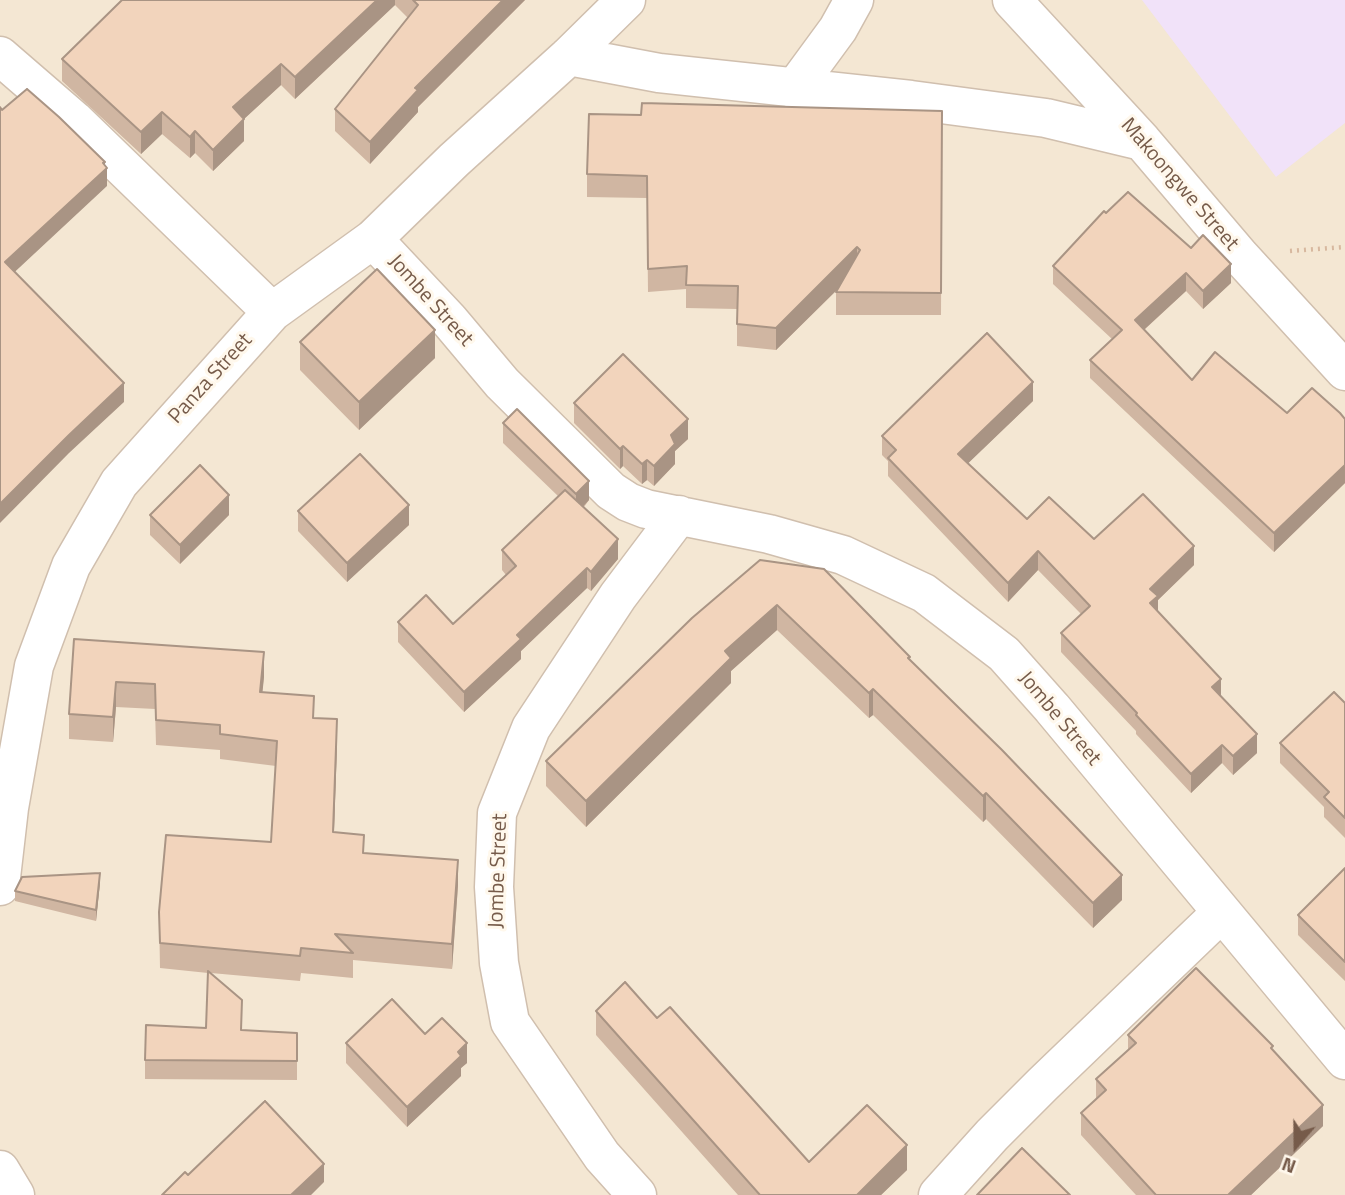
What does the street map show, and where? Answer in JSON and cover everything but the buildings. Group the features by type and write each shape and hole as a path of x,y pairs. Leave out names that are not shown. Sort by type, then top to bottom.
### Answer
{"street":[{"name":"Panza Street","path":"0,886 9,808 34,666 71,566 119,483 272,312 373,239 454,160 569,57 626,0"},
{"path":"794,89 838,29 854,0"},
{"name":"Makoongwe Street","path":"1012,0 1142,141 1239,256 1345,372"},
{"path":"0,56 74,120 272,312"},
{"path":"569,57 659,73 911,100 1046,118 1142,141"},
{"name":"Jombe Street","path":"373,239 449,320 502,383 611,491 646,509 769,534 843,555 924,593 1004,654 1345,1060"},
{"name":"Jombe Street","path":"637,1195 602,1156 510,1022 499,963 494,887 497,813 531,728 618,596 679,516"},
{"path":"939,1195 992,1135 1043,1084 1221,913"},
{"path":"0,1170 15,1195"}],"shaded area":[{"path":"0,0 1345,0 1345,1195 0,1195"},
{"path":"1142,0 1345,0 1345,123 1276,177"}]}
